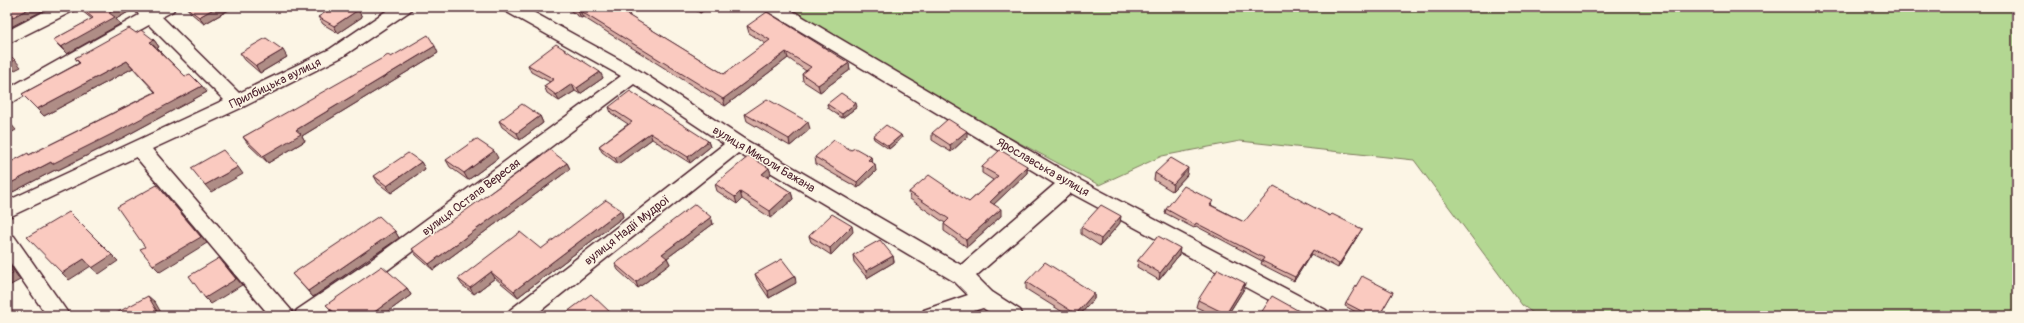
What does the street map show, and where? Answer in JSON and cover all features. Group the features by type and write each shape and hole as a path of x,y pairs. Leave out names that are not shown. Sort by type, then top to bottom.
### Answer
{"street":[{"path":"7,38 67,7"},
{"path":"7,97 146,11 167,7"},
{"name":"Прилбицька вулиця","path":"7,210 139,146 237,102 336,53 404,7"},
{"name":"вулиця Миколи Бажана","path":"512,7 634,75 737,144 962,276 985,298 1012,316"},
{"name":"Ярославська вулиця","path":"773,7 1069,183 1318,316"},
{"path":"146,11 237,102"},
{"name":"вулиця Остапа Вересая","path":"305,316 378,266 634,75"},
{"name":"вулиця Надії Мудрої","path":"518,316 737,144"},
{"path":"139,146 283,316"},
{"path":"962,276 1069,183"},
{"path":"7,242 59,316"},
{"path":"932,316 985,298"}],"green space":[{"path":"779,7 2017,7 2017,316 1537,316 1522,305 1414,160 1240,141 1162,156 1099,185 916,88"}],"building":[{"path":"10,7 32,7 7,20 7,9"},
{"path":"80,7 121,7 109,13 115,17 61,47 53,40 93,18"},
{"path":"186,7 217,7 199,17"},
{"path":"334,7 352,7 358,10 334,26 318,17"},
{"path":"572,7 624,7 628,9 623,12 724,74 770,40 747,26 767,12 849,63 818,85 802,74 811,67 786,52 723,99"},
{"path":"129,28 136,33 141,30 154,40 150,42 185,76 190,74 202,86 118,131 52,164 51,162 7,185 7,164 28,153 29,155 156,92 127,61 37,109 22,94 80,63 75,58"},
{"path":"428,35 435,46 296,130 301,134 263,156 243,137 388,55 391,57"},
{"path":"266,38 283,50 256,66 240,53"},
{"path":"556,44 600,72 577,88 572,84 556,95 544,86 554,79 528,65"},
{"path":"7,52 15,60 7,64"},
{"path":"630,91 708,141 688,157 650,133 615,158 599,146 632,122 609,107"},
{"path":"841,93 856,103 842,114 827,104"},
{"path":"767,99 808,122 789,139 745,114"},
{"path":"522,104 540,116 517,133 499,121"},
{"path":"948,119 967,131 950,145 932,133"},
{"path":"886,125 901,135 888,146 873,136"},
{"path":"476,139 494,151 464,173 446,160"},
{"path":"834,140 851,150 855,148 871,157 868,160 875,164 857,182 815,157"},
{"path":"223,150 238,167 205,185 191,168"},
{"path":"550,150 567,163 429,264 412,249"},
{"path":"1000,150 1027,166 990,202 1001,209 966,240 944,224 949,219 909,192 929,175 969,202 998,176 982,167"},
{"path":"408,153 421,162 387,186 374,176"},
{"path":"749,156 769,168 762,174 791,192 770,211 740,192 735,197 715,184"},
{"path":"1171,158 1188,168 1173,184 1155,173"},
{"path":"157,185 201,237 153,265 140,249 145,247 117,207"},
{"path":"1184,186 1213,201 1210,205 1244,222 1274,186 1330,216 1332,214 1362,229 1339,264 1313,250 1295,277 1262,261 1264,258 1196,223 1195,225 1166,209"},
{"path":"606,200 621,210 514,291 491,272 470,288 458,279 520,232 541,249"},
{"path":"695,204 711,217 662,254 667,258 636,282 615,264"},
{"path":"1101,205 1121,216 1101,239 1081,227"},
{"path":"69,212 112,255 92,268 84,259 62,273 27,237"},
{"path":"832,214 852,226 830,248 809,236"},
{"path":"379,216 395,231 308,291 292,274"},
{"path":"1158,236 1180,248 1160,273 1138,260"},
{"path":"880,240 893,256 866,271 853,255"},
{"path":"219,258 236,279 205,298 189,276"},
{"path":"782,259 795,276 768,291 755,274"},
{"path":"1045,262 1094,293 1076,314 1026,282"},
{"path":"7,265 13,273 7,276"},
{"path":"382,266 407,288 369,316 338,316 326,305"},
{"path":"1218,269 1245,283 1226,314 1198,300"},
{"path":"1362,276 1393,292 1379,316 1371,316 1346,303"},
{"path":"591,294 612,314 610,316 563,315"},
{"path":"148,296 158,313 152,316 111,316"},
{"path":"1272,296 1308,316 1259,316"},
{"path":"1125,310 1135,316 1121,316"},
{"path":"1412,311 1422,316 1410,316"}]}
